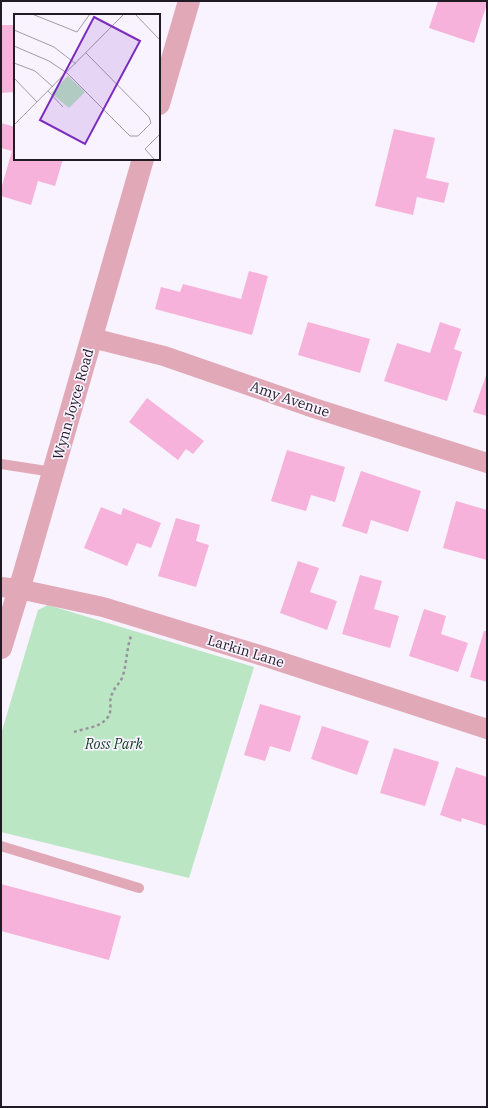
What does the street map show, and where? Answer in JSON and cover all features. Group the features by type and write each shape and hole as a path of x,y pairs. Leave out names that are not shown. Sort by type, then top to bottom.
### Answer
{"street":[{"path":"160,101 189,1"},
{"name":"Wynn Joyce Road","path":"1,648 10,588 53,472 143,160"},
{"name":"Amy Avenue","path":"92,338 164,356 314,408 487,462"},
{"name":"Larkin Lane","path":"10,588 111,609 263,656 487,729"}],"lane":[{"path":"1,464 53,472"},
{"path":"1,846 139,888"}],"path":[{"path":"74,732 94,726 108,718 111,709 111,695 123,675 131,636"}],"green space":[{"name":"Ross Park","path":"48,605 254,667 189,878 1,832 1,734 38,610"}],"building":[{"path":"438,1 487,1 474,43 429,28"},
{"path":"14,16 14,92 1,93 1,25 13,25"},
{"path":"1,123 14,127 14,160 63,160 55,186 38,181 31,205 1,196 1,189 12,151 1,148"},
{"path":"394,129 435,138 426,178 449,183 444,203 417,197 413,215 375,206"},
{"path":"249,271 268,276 252,335 155,309 161,287 180,292 183,284 241,299"},
{"path":"308,322 370,339 360,373 298,355"},
{"path":"440,322 461,329 454,349 462,352 447,401 384,381 397,343 430,353"},
{"path":"487,373 487,416 473,412"},
{"path":"147,398 204,441 193,454 186,449 178,460 129,422"},
{"path":"287,450 345,467 335,502 311,495 306,511 271,501"},
{"path":"361,471 421,491 408,532 371,520 367,534 342,526"},
{"path":"456,501 487,510 487,560 443,548"},
{"path":"101,507 121,515 123,508 161,523 151,548 137,543 127,566 84,548"},
{"path":"176,518 200,525 196,541 209,545 196,587 158,576"},
{"path":"298,561 319,568 310,592 337,601 327,630 280,613"},
{"path":"360,575 382,581 374,609 399,616 390,648 342,634"},
{"path":"424,609 446,616 441,634 468,643 458,672 409,656"},
{"path":"484,631 487,631 487,682 470,677"},
{"path":"260,704 301,716 290,752 270,746 265,761 244,755"},
{"path":"322,726 369,741 357,775 311,759"},
{"path":"394,748 439,762 425,806 380,793"},
{"path":"456,767 487,777 487,826 462,818 461,822 440,815"},
{"path":"1,884 121,916 109,960 1,931"}]}
